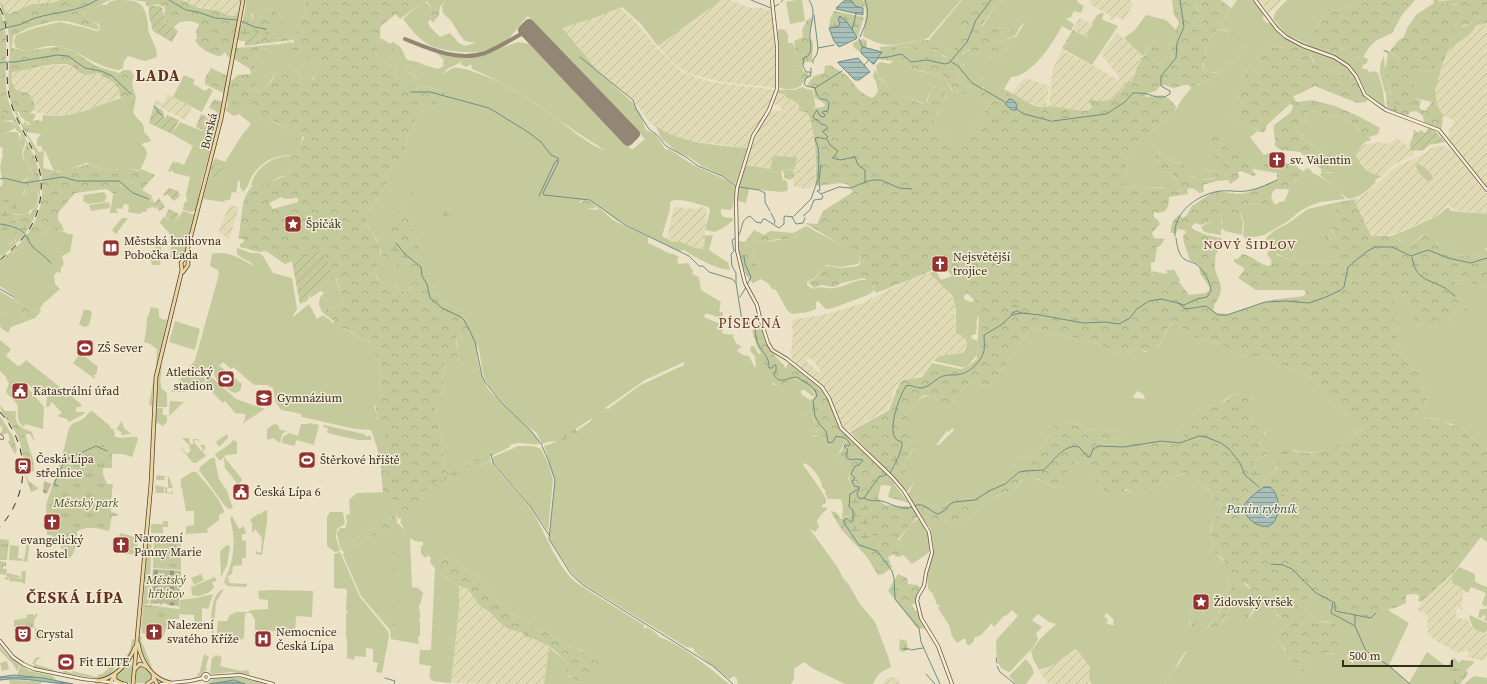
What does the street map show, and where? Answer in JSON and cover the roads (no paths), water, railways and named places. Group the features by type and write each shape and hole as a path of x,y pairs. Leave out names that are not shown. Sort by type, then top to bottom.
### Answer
{"main road":[{"name":"Borská","path":"176,298 183,267 188,265 186,260 221,119 243,0"},
{"name":"Borská","path":"133,682 150,488 157,371 183,267 181,263 186,260"},
{"path":"97,681 111,677 115,674 133,652 137,639"},
{"path":"137,639 140,652 148,668 158,680 157,684"},
{"path":"124,664 131,663 134,670 140,664 148,668"},
{"path":"110,683 115,674"},
{"path":"115,674 115,680 123,684"},
{"path":"154,676 171,683"},
{"path":"147,684 152,681 154,676"},
{"path":"110,683 111,677"}],"street":[{"path":"772,0 777,46 777,89 769,110 753,136 739,179 736,199 737,250 745,283 757,305 770,347 776,353 787,358 822,388 829,398 841,428 892,476 929,532 932,552 924,586 918,596 917,601 921,618 938,646 952,684"},
{"path":"1255,0 1286,37 1298,44 1334,57 1348,66 1356,76 1365,95 1379,106 1438,130 1487,190"},
{"path":"0,641 11,655 23,664 39,671 110,683 126,684"},
{"path":"161,684 203,678 205,674 208,674 209,677 240,675 273,684"}],"water":[{"path":"845,0 852,1 855,6 863,8 863,15 836,9"},
{"path":"840,16 847,22 857,37 856,39 839,47 834,41 829,28 840,25 838,18"},
{"path":"863,47 882,52 874,64 861,53 861,49"},
{"path":"858,58 870,72 859,80 855,80 838,62"},
{"path":"1009,99 1015,103 1017,107 1016,110 1012,110 1005,104"},
{"name":"Panin rybník","path":"1264,487 1270,487 1274,491 1278,503 1276,518 1272,524 1265,526 1259,525 1252,521 1244,511 1244,506 1247,501"},
{"path":"13,675 43,678 73,684 18,679 0,680 0,677"},
{"path":"234,680 245,684 209,684"}],"waterway":[{"path":"0,30 22,24 35,18 82,7 97,0"},
{"path":"169,0 186,10 198,12 215,18 237,20"},
{"path":"751,0 771,8"},
{"path":"794,216 811,199 818,179 819,158 818,147 815,139 817,137 825,139 828,137 823,132 828,128 824,124 822,125 818,120 814,119 813,116 817,110 820,116 824,117 825,115 822,112 828,111 829,103 827,100 818,97 815,88 804,84 806,78 811,76 810,72 806,72 803,66 804,58 809,55 811,49 810,34 813,8 809,0"},
{"path":"860,37 868,15 865,0"},
{"path":"878,58 902,54 911,62 927,60 945,64 949,63 967,42 976,20 991,0"},
{"path":"1053,121 1106,114 1125,102 1133,93 1161,97 1170,94 1170,91 1161,86 1161,76 1176,58 1177,43 1184,27 1180,0"},
{"path":"774,7 779,4"},
{"path":"852,30 856,14"},
{"path":"813,63 818,48 814,15"},
{"path":"240,21 255,27 266,29"},
{"path":"859,39 863,48"},
{"path":"818,48 834,45"},
{"path":"1384,51 1387,51 1388,53"},
{"path":"8,62 57,55 68,56 85,68 101,71 112,76 131,94"},
{"path":"580,57 633,100 636,109 649,129 657,135 666,146 686,157 698,166 722,176 736,186"},
{"path":"864,65 869,60"},
{"path":"950,61 958,66 972,83 1005,102"},
{"path":"0,63 7,62"},
{"path":"811,68 811,73"},
{"path":"815,88 842,71"},
{"path":"411,92 430,92 489,108 528,132 541,142 551,155 558,158 558,163 543,193 544,195 590,200 625,225 689,256 699,266 703,266 709,272 732,279 736,283"},
{"path":"154,106 162,115"},
{"path":"1016,109 1024,114 1051,121"},
{"path":"804,216 810,210 814,200 822,199 823,196 821,194 839,187 851,188 865,182 865,170 858,165 855,157 840,160 833,158 838,151 830,145 827,139"},
{"path":"539,196 555,162 558,160"},
{"path":"821,165 819,181 820,190 817,191 821,194"},
{"path":"0,179 4,178 24,183 63,177 77,181 119,181 133,193 149,199"},
{"path":"865,182 881,180 899,188 912,189"},
{"path":"1175,236 1175,228 1182,212 1196,200 1221,191 1244,191 1255,189 1277,180"},
{"path":"739,187 759,190 765,193 765,202 770,211"},
{"path":"771,213 775,221 774,224"},
{"path":"793,217 785,216 784,224 779,228 765,219 763,219 761,223 756,222 750,216 747,217 743,222 740,234 732,240 734,251 731,254 732,266 736,273 736,283 742,321 744,323 753,323 758,345 768,360 769,368 776,365 776,371 774,374 778,380 797,377 815,390 817,396 813,401 815,416 820,425 826,431 828,443 833,442 836,436 845,438 848,440 850,445 844,446 848,450 846,455 847,458 851,460 863,460 859,465 855,466 851,474 855,478 852,481 854,486 860,488 850,494 849,507 853,510 853,521 851,522 846,518 844,523 859,545 877,551 892,571 894,578 895,599 919,628 921,642 940,684"},
{"path":"792,217 796,224 803,223 805,218"},
{"path":"0,224 21,230 27,236 30,244 51,263"},
{"path":"1176,238 1180,255 1184,259 1196,264 1201,269 1211,288 1211,291 1207,297 1197,299 1184,305 1178,303"},
{"path":"396,243 405,254 421,267 422,276 427,284 430,298 442,308 464,320 475,342 482,376 485,382 502,403 531,431 542,445"},
{"path":"890,473 898,458 902,445 902,442 896,439 893,428 895,412 906,386 910,385 921,388 930,385 943,376 959,375 969,371 976,365 983,354 984,335 1001,325 1012,315 1021,313 1083,323 1105,322 1119,324 1130,318 1137,309 1149,301 1161,299 1178,303 1186,309 1206,306 1218,315 1227,315 1265,302 1286,301 1309,303 1326,297 1344,287 1348,267 1366,252 1375,247 1392,247 1411,256 1428,250 1448,258 1471,263 1487,258"},
{"path":"744,256 745,264 751,277 747,285"},
{"path":"1412,257 1416,271 1419,275 1445,288 1455,296"},
{"path":"740,297 746,287"},
{"path":"0,289 14,297"},
{"path":"1012,315 1012,313 1017,311 1021,313"},
{"path":"914,506 921,505 938,514 954,502 975,500 991,490 1005,484 1019,472 1044,470 1064,450 1074,446 1079,447 1088,457 1090,457 1093,449 1099,446 1124,447 1161,441 1180,443 1199,436 1221,443 1229,449 1240,463 1245,475 1259,487"},
{"path":"58,486 54,484 65,460 96,446 107,451"},
{"path":"542,446 555,480 549,539 571,574 583,585 713,666 733,684"},
{"path":"491,454 493,463 530,506 549,535"},
{"path":"859,490 857,493 858,497 860,499 864,498 879,477 888,474"},
{"path":"864,498 883,501 902,508 912,507"},
{"path":"1271,564 1283,565 1292,569 1316,593 1333,602 1331,613 1355,626 1366,651 1388,665 1410,684"},
{"path":"1334,602 1335,611 1355,615 1355,625"},
{"path":"1355,615 1371,618 1376,613"},
{"path":"911,650 923,648"},
{"path":"904,649 910,649"},
{"path":"996,658 997,663"},
{"path":"997,666 1000,672 1015,684"},
{"path":"926,674 935,684"},
{"path":"385,678 395,681 394,684"}],"railway":[{"path":"0,8 6,30 7,84 9,95 13,110 38,163 41,184 39,205 32,225 14,248 0,260"},
{"path":"0,412 10,425 17,439 23,469 22,484 17,499 10,513 0,527"}],"place":[{"name":"sv. Valentin","path":"1277,160"},
{"name":"Špičák","path":"293,224"},
{"name":"Městská knihovna Pobočka Lada","path":"111,248"},
{"name":"Nejsvětější trojice","path":"940,264"},
{"name":"ZŠ Sever","path":"85,348"},
{"name":"Atletický stadion","path":"226,379"},
{"name":"Katastrální úřad","path":"20,391"},
{"name":"Gymnázium","path":"264,398"},
{"name":"Štěrkové hřiště","path":"307,460"},
{"name":"Česká Lípa střelnice","path":"23,466"},
{"name":"Česká Lípa 6","path":"241,492"},
{"name":"evangelický kostel","path":"52,522"},
{"name":"Narození Panny Marie","path":"121,545"},
{"name":"Židovský vršek","path":"1201,602"},
{"name":"Nalezení svatého Kříže","path":"154,632"},
{"name":"Crystal","path":"23,634"},
{"name":"Nemocnice Česká Lípa","path":"263,639"},
{"name":"Fit ELITE","path":"66,662"}],"district":[{"name":"LADA","path":"158,75"},
{"name":"NOVÝ ŠIDLOV","path":"1250,244"},
{"name":"PÍSEČNÁ","path":"750,323"},
{"name":"ČESKÁ LÍPA","path":"75,597"}],"park label":[{"name":"Městský park","path":"86,503"},
{"name":"Městský hřbitov","path":"166,587"}]}
